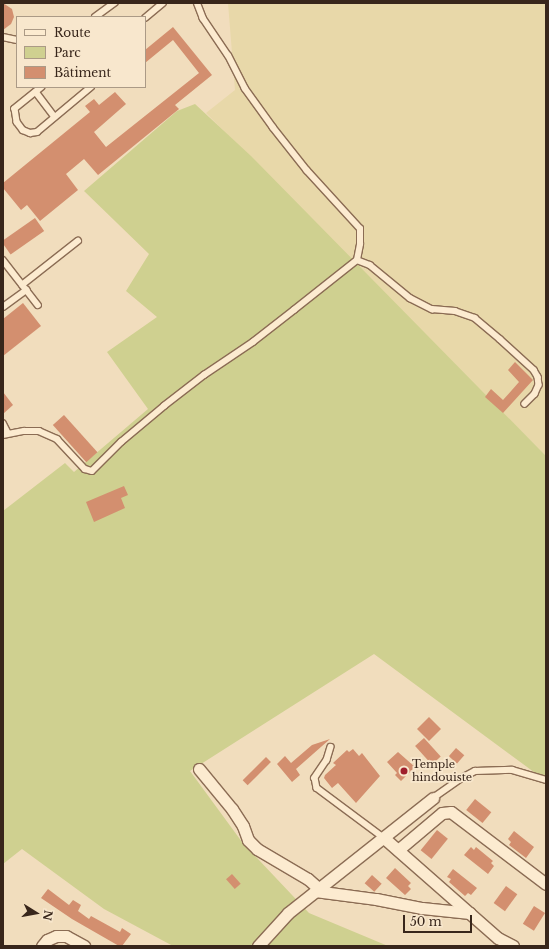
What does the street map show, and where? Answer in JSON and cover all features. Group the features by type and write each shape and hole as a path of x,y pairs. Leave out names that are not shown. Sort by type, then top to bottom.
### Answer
{"street":[{"path":"199,769 232,809 243,826 248,840 257,849 308,879 316,889 422,908 470,913"},
{"path":"258,946 288,913 316,889 384,838 433,798"},
{"path":"398,850 442,813 451,812 546,884"},
{"path":"384,838 498,938 513,946"},
{"path":"42,946 47,940 56,936 66,936 84,946"}],"lane":[{"path":"96,16 114,3"},
{"path":"146,17 163,3"},
{"path":"3,423 5,434 39,431 57,439 85,469 92,471 121,442 164,406 204,375 253,342 357,260 360,244 360,229 307,171 245,89 228,56 203,19 198,3"},
{"path":"3,37 16,40"},
{"path":"41,88 15,110 16,122 23,130 30,133 37,132 90,88"},
{"path":"36,92 55,117"},
{"path":"3,307 78,241"},
{"path":"3,260 38,305"},
{"path":"357,260 370,265 410,298 432,309 455,311 475,318 500,339 534,370 538,377 539,385 535,394 524,404"},
{"path":"331,747 327,760 315,778 317,788 384,838"},
{"path":"433,798 460,779 475,771 512,770 546,780"}],"shaded area":[{"path":"228,3 546,3 546,456 206,113 235,90"}],"green space":[{"path":"195,104 251,156 546,456 546,781 374,654 190,771 242,842 309,913 388,946 173,946 104,909 22,849 3,864 3,511 65,463 74,472 148,409 107,352 157,317 126,291 149,254 84,191 177,111"}],"building":[{"path":"3,3 12,9 14,17 11,24 3,30"},
{"path":"173,27 212,75 175,105 179,109 98,175 84,159 66,174 78,190 40,221 27,205 21,210 3,188 3,183 90,112 85,106 94,99 99,105 115,92 126,104 94,132 106,147 199,73 173,40 146,62 146,49"},
{"path":"35,218 44,231 11,255 3,244 3,240"},
{"path":"23,303 41,326 3,356 3,319"},
{"path":"515,362 533,380 503,413 485,397 491,389 503,400 519,382 508,370"},
{"path":"3,392 13,405 3,414"},
{"path":"64,415 97,452 86,462 53,425"},
{"path":"124,486 128,495 121,498 125,508 94,522 86,502"},
{"path":"429,717 441,729 429,741 417,729"},
{"path":"424,738 441,757 432,765 415,746"},
{"path":"330,739 296,769 300,775 292,782 277,764 285,756 291,763 312,745"},
{"path":"456,748 464,755 457,764 449,756"},
{"path":"353,749 359,756 362,753 380,776 356,803 338,783 332,788 324,778 325,775 336,765 333,763 347,750 349,752"},
{"path":"398,752 415,767 401,781 395,775 397,773 387,762"},
{"path":"266,757 271,762 248,785 243,780"},
{"path":"475,799 491,812 483,823 466,810"},
{"path":"437,830 448,839 432,859 421,850"},
{"path":"514,831 534,847 526,858 509,845 511,842 508,839"},
{"path":"471,847 474,850 476,847 493,861 491,863 494,866 488,874 464,855"},
{"path":"395,868 411,883 408,886 411,889 405,895 386,878"},
{"path":"453,869 477,888 471,895 468,893 465,896 449,882 451,879 447,877"},
{"path":"232,874 241,884 235,889 226,879"},
{"path":"372,875 382,884 374,892 365,883"},
{"path":"506,886 517,894 505,911 494,903"},
{"path":"48,889 69,905 73,900 81,905 78,911 89,919 91,916 120,932 122,928 131,934 122,946 119,946 72,919 41,898"},
{"path":"534,906 545,913 534,931 523,924"}],"place":[{"name":"Temple hindouiste","path":"404,771"}]}
